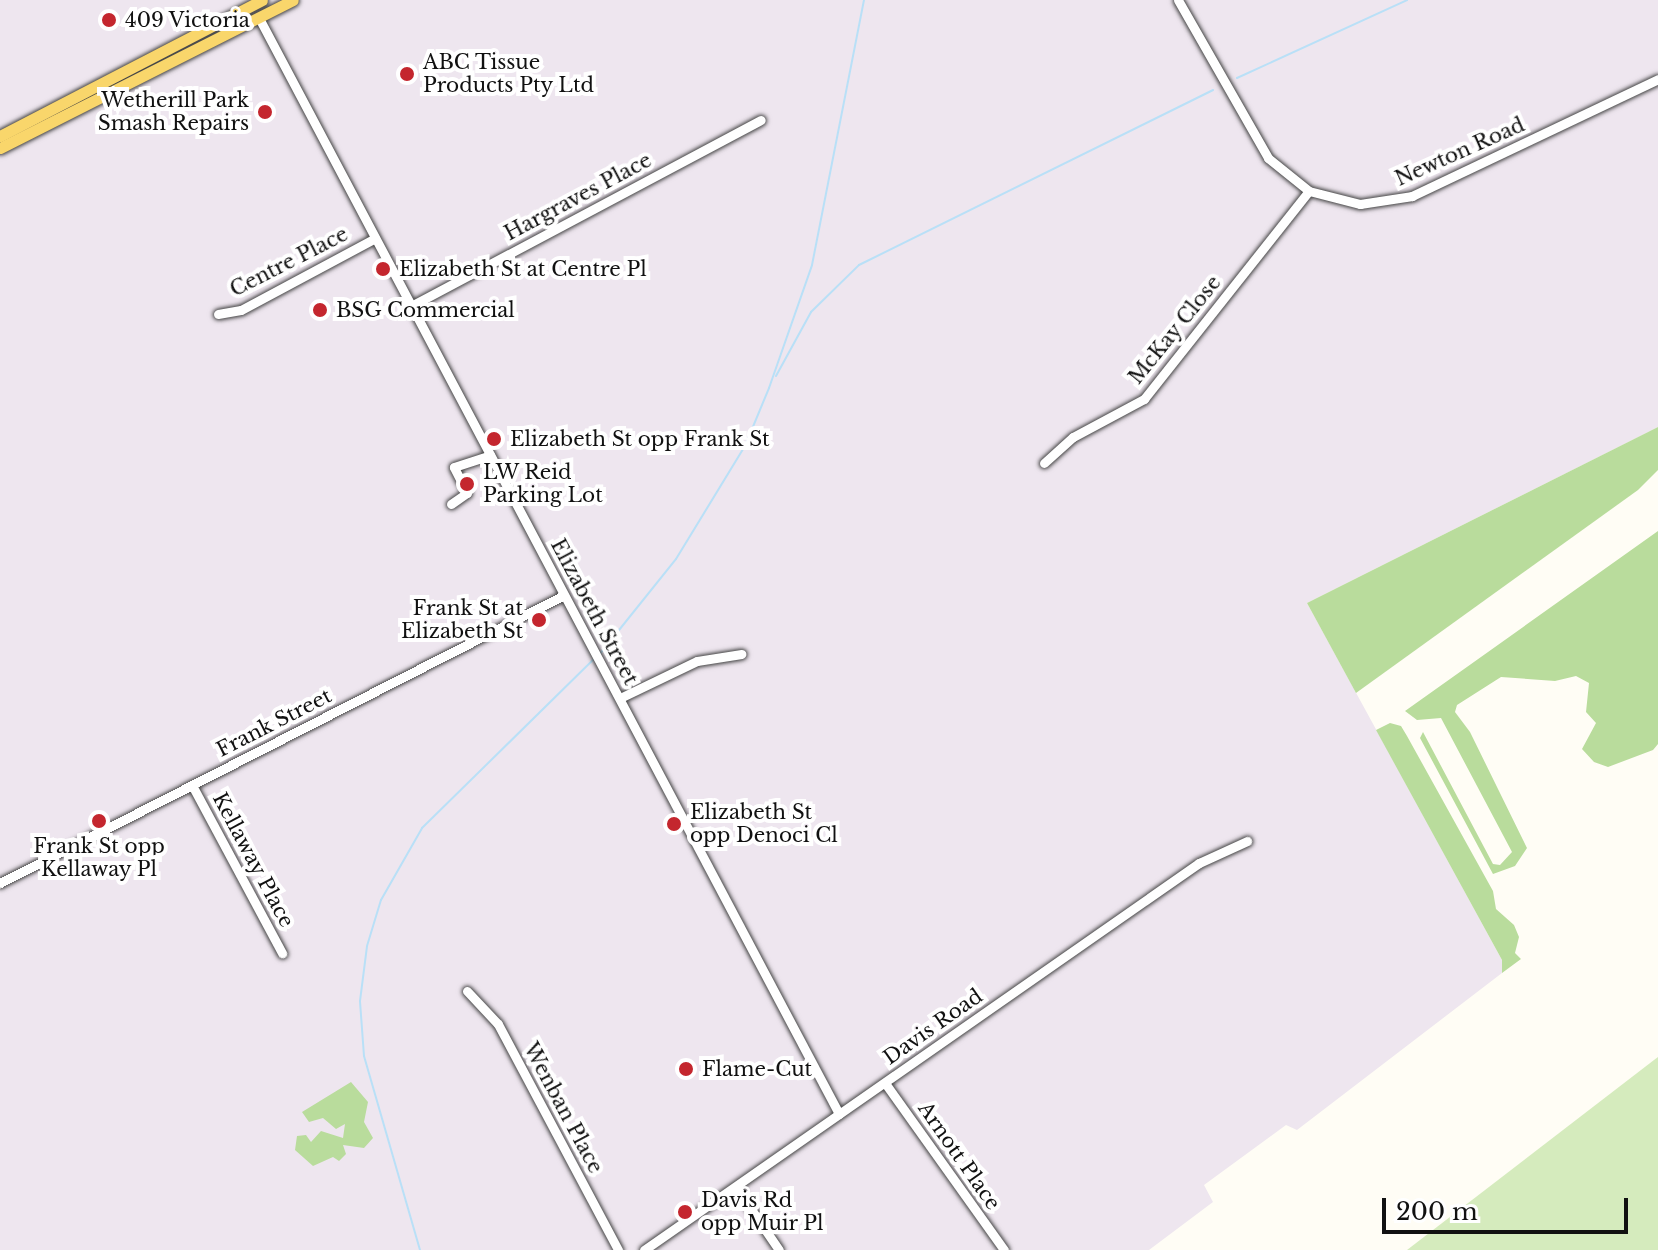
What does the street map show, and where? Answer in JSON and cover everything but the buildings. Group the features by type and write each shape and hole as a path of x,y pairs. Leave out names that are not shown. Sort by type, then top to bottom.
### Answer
{"main road":[{"path":"0,148 293,0"},
{"path":"0,136 255,2"},
{"name":"Elizabeth Street","path":"255,2 259,18"}],"street":[{"name":"Newton Road","path":"1178,0 1268,158 1309,191 1360,204 1412,196 1658,79"},
{"name":"Elizabeth Street","path":"259,18 839,1114"},
{"name":"Hargraves Place","path":"411,306 761,120"},
{"name":"McKay Close","path":"1044,463 1073,437 1144,399 1309,191"},
{"name":"Centre Place","path":"218,314 241,310 375,238"},
{"path":"451,504 467,493 454,467 490,455"},
{"name":"Frank Street","path":"0,883 564,595"},
{"path":"620,698 697,661 741,654"},
{"name":"Kellaway Place","path":"192,785 282,953"},
{"name":"Davis Road","path":"644,1250 1199,863 1247,841"},
{"name":"Wenban Place","path":"467,991 498,1024 618,1250"},
{"name":"Arnott Place","path":"885,1083 1004,1250"},
{"path":"736,1187 779,1250"}],"shaded area":[{"path":"0,0 1658,0 1658,427 1307,603 1502,960 1502,973 1297,1130 1286,1125 1204,1185 1213,1202 1149,1250 0,1250"}],"green space":[{"path":"1658,427 1658,470 1638,490 1356,693 1307,603"},
{"path":"1658,531 1658,744 1653,750 1608,767 1594,762 1582,749 1596,723 1586,712 1589,683 1576,676 1555,681 1501,677 1457,705 1455,712 1470,732 1527,848 1515,866 1493,874 1420,738 1423,732 1493,864 1500,865 1512,852 1441,718 1417,720 1405,711"},
{"path":"1390,723 1401,726 1493,891 1496,909 1514,925 1519,937 1515,953 1521,959 1502,973 1502,960 1376,730"},
{"path":"1658,1057 1658,1250 1407,1250 1654,1060"},
{"path":"351,1082 368,1102 364,1122 373,1138 364,1148 343,1145 346,1154 339,1161 333,1157 313,1166 295,1150 297,1136 306,1135 311,1142 321,1131 343,1138 345,1124 336,1129 323,1118 309,1122 302,1112"}],"waterway":[{"path":"599,655 676,559 745,446 769,388 812,265 864,0"},
{"path":"1237,78 1407,0"},
{"path":"776,376 811,312 859,265 1213,90"},
{"path":"420,1250 364,1056 360,1001 367,946 381,900 422,828 594,659"}],"place":[{"name":"409 Victoria","path":"109,20"},
{"name":"ABC Tissue Products Pty Ltd","path":"407,74"},
{"name":"Wetherill Park Smash Repairs","path":"265,112"},
{"name":"Elizabeth St at Centre Pl","path":"383,269"},
{"name":"BSG Commercial","path":"320,310"},
{"name":"Elizabeth St opp Frank St","path":"494,439"},
{"name":"LW Reid Parking Lot","path":"467,484"},
{"name":"Frank St at Elizabeth St","path":"539,620"},
{"name":"Frank St opp Kellaway Pl","path":"99,821"},
{"name":"Elizabeth St opp Denoci Cl","path":"674,824"},
{"name":"Flame-Cut","path":"686,1069"},
{"name":"Davis Rd opp Muir Pl","path":"685,1212"}]}
